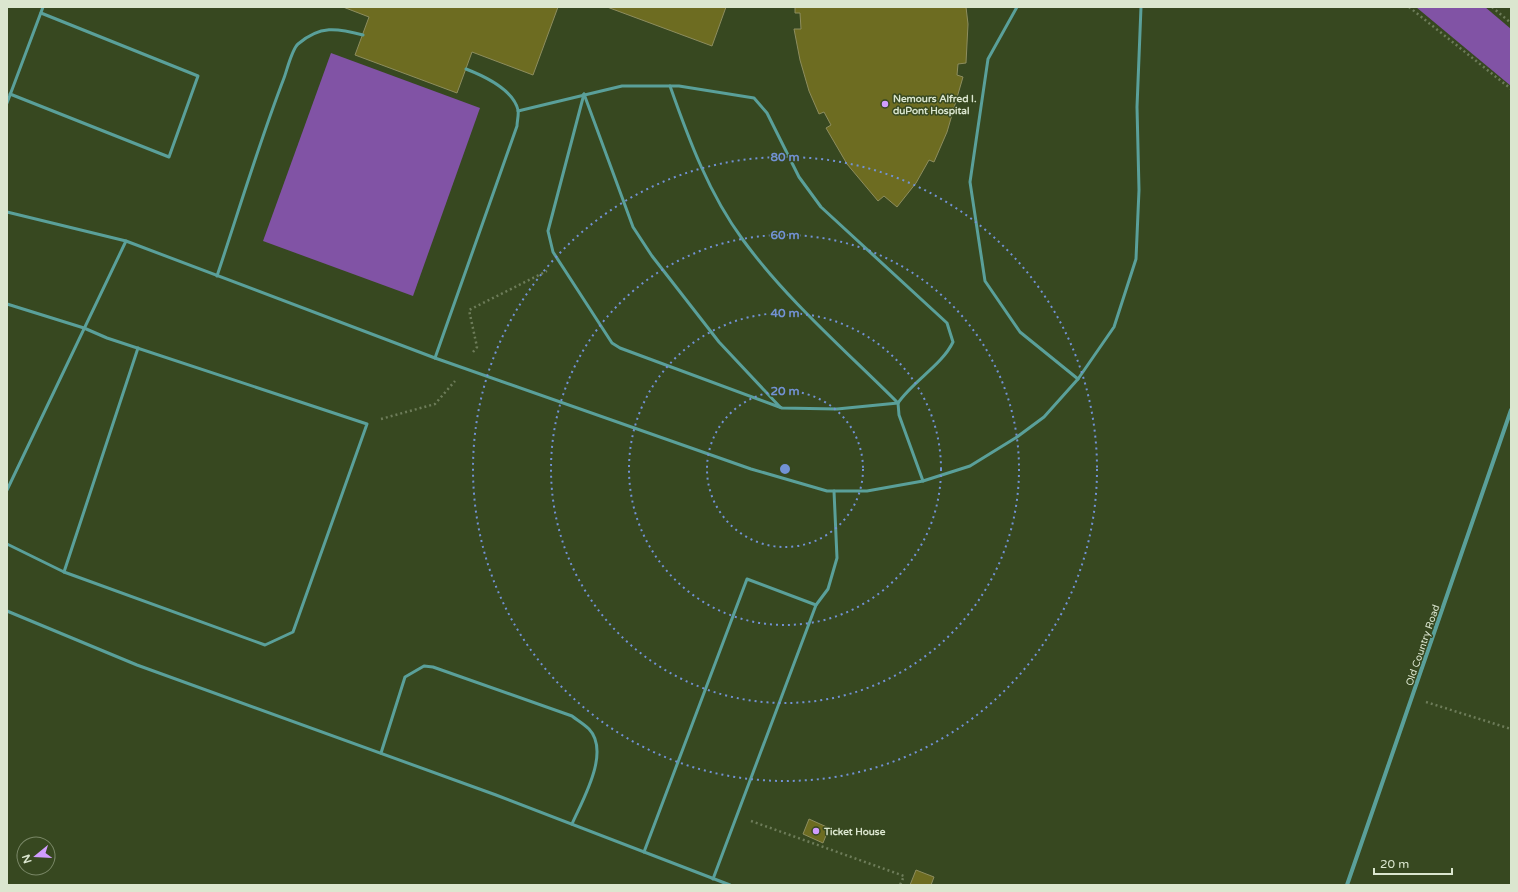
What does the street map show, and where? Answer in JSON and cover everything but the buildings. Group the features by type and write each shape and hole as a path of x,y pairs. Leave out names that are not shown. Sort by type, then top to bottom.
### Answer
{"street":[{"name":"Old Country Road","path":"1347,885 1511,410"}],"lane":[{"path":"7,103 43,7"},
{"path":"1017,7 988,59 970,182 978,240 985,281 1020,332 1078,379"},
{"path":"7,212 126,241 435,358 690,449 751,469 827,491 867,491 923,481 970,466 1017,438 1044,417 1078,379 1114,327 1136,259 1139,190 1137,107 1141,7"},
{"path":"10,94 169,157 198,76 40,13"},
{"path":"217,276 271,111 297,45 326,28 340,29 363,35"},
{"path":"435,358 517,126 518,111 512,98 502,89 482,76 466,69"},
{"path":"518,111 584,94 622,86 670,86 754,98 767,113 799,177 821,207 947,323 953,342 948,352 907,390 898,402 837,409 782,408 620,348 612,343 553,252 548,231 584,94"},
{"path":"670,86 690,142 712,190 742,239 784,290 898,402 899,415 923,481"},
{"path":"584,94 633,227 652,256 719,342 782,408"},
{"path":"7,490 126,241"},
{"path":"7,304 84,328 107,338 368,424 293,632 265,645 64,572 7,544"},
{"path":"64,572 138,348"},
{"path":"713,878 738,816 816,605 828,589 837,558 834,491"},
{"path":"644,852 747,579 816,605"},
{"path":"7,612 137,665 381,753 730,885"},
{"path":"381,753 405,677 424,666 433,667 572,716 590,730 598,748 595,769 572,824"}],"path":[{"path":"1409,7 1511,89"},
{"path":"1492,7 1511,23"},
{"path":"473,352 477,347 469,310 551,269"},
{"path":"368,424 385,417 435,404 457,378"},
{"path":"1412,698 1511,729"},
{"path":"738,816 904,876 900,885"}],"shaded area":[{"path":"1416,7 1485,7 1511,29 1511,86"},
{"path":"331,53 480,108 413,296 263,241"}],"place":[{"name":"Nemours Alfred I. duPont Hospital","path":"885,104"},
{"name":"Ticket House","path":"816,831"}]}
